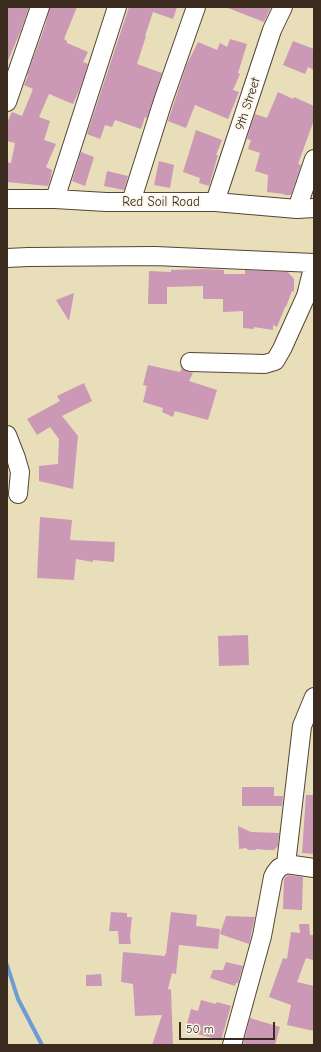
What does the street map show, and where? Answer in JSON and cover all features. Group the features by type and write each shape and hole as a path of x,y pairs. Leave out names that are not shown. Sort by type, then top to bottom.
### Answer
{"street":[{"path":"7,102 40,7"},
{"path":"55,199 118,7"},
{"path":"131,202 163,101 196,7"},
{"name":"9th Street","path":"215,202 272,30 283,7"},
{"path":"305,208 314,159"},
{"name":"Red Soil Road","path":"7,199 55,199 106,202 215,202 305,208"},
{"path":"7,258 155,256 314,263 306,296 275,361 265,364 190,362"},
{"path":"7,435 20,472 18,494"},
{"path":"286,864 302,726 314,697"},
{"path":"232,1045 262,936 273,877 279,868 286,864 314,868"}],"building":[{"path":"7,7 29,7 7,63"},
{"path":"50,7 77,7 64,39 67,43 88,52 83,62 88,64 73,104 49,94 39,117 50,121 44,140 56,144 46,167 52,170 48,186 7,182 7,162 11,163 15,143 7,141 7,123 12,112 22,116 33,89 24,85 45,26"},
{"path":"129,7 177,7 173,19 153,12 145,36 137,64 162,73 147,118 145,117 141,129 115,120 112,127 105,125 100,139 87,134"},
{"path":"228,7 271,7 264,22"},
{"path":"230,39 247,44 238,73 240,74 233,90 239,92 228,119 195,105 186,128 168,121 187,64 198,42 217,50 220,43 227,47"},
{"path":"293,41 314,49 314,70 308,67 305,74 283,65"},
{"path":"278,92 314,106 314,120 298,164 301,165 291,195 267,192 268,175 255,171 260,153 248,149 251,140 247,139 255,114 267,118"},
{"path":"196,130 222,140 216,155 218,155 209,186 199,183 200,178 183,172"},
{"path":"81,152 94,157 85,186 72,181"},
{"path":"159,161 174,165 170,188 154,185"},
{"path":"107,171 128,176 124,190 104,186"},
{"path":"171,270 224,270 224,274 245,274 245,270 288,272 294,279 294,292 292,291 277,327 273,325 273,330 254,327 254,329 243,328 243,311 223,312 223,299 203,299 203,286 167,287 167,304 148,304 149,271 171,272"},
{"path":"74,293 69,321 56,300"},
{"path":"148,365 180,372 182,368 185,371 193,373 189,381 217,390 208,420 175,411 173,417 162,412 163,408 143,402 147,386 143,385"},
{"path":"84,383 92,401 62,416 78,436 73,489 39,481 39,466 58,464 59,439 50,427 37,435 27,419 60,401 57,396"},
{"path":"40,517 72,520 70,540 115,542 114,562 93,560 93,562 76,559 74,580 37,578"},
{"path":"248,635 249,665 219,666 218,636"},
{"path":"242,787 274,787 274,796 283,796 282,806 242,806"},
{"path":"306,795 314,795 314,854 302,853"},
{"path":"238,826 251,832 279,833 278,846 274,850 239,849"},
{"path":"288,875 303,877 302,910 283,909 284,879"},
{"path":"111,912 127,913 127,917 132,917 130,936 131,944 119,944 118,931 109,931"},
{"path":"171,912 197,915 196,926 220,929 218,949 179,945 176,974 172,973 168,989 171,990 173,1045 152,1045 162,1015 135,1016 133,984 121,982 123,952 165,956"},
{"path":"226,916 255,917 249,944 220,934"},
{"path":"299,924 309,924 310,935 314,935 313,960 306,958 297,982 314,986 314,1031 287,1025 291,1005 269,997 283,958 287,959 291,932 300,933"},
{"path":"226,962 243,966 238,983 236,983 235,986 210,978 213,970 223,970"},
{"path":"101,974 102,986 86,986 86,975"},
{"path":"201,1000 231,1006 221,1040 185,1031 191,1009 198,1011"},
{"path":"250,1018 280,1027 275,1045 243,1045"}],"waterway":[{"path":"7,965 18,999 42,1045"}]}
